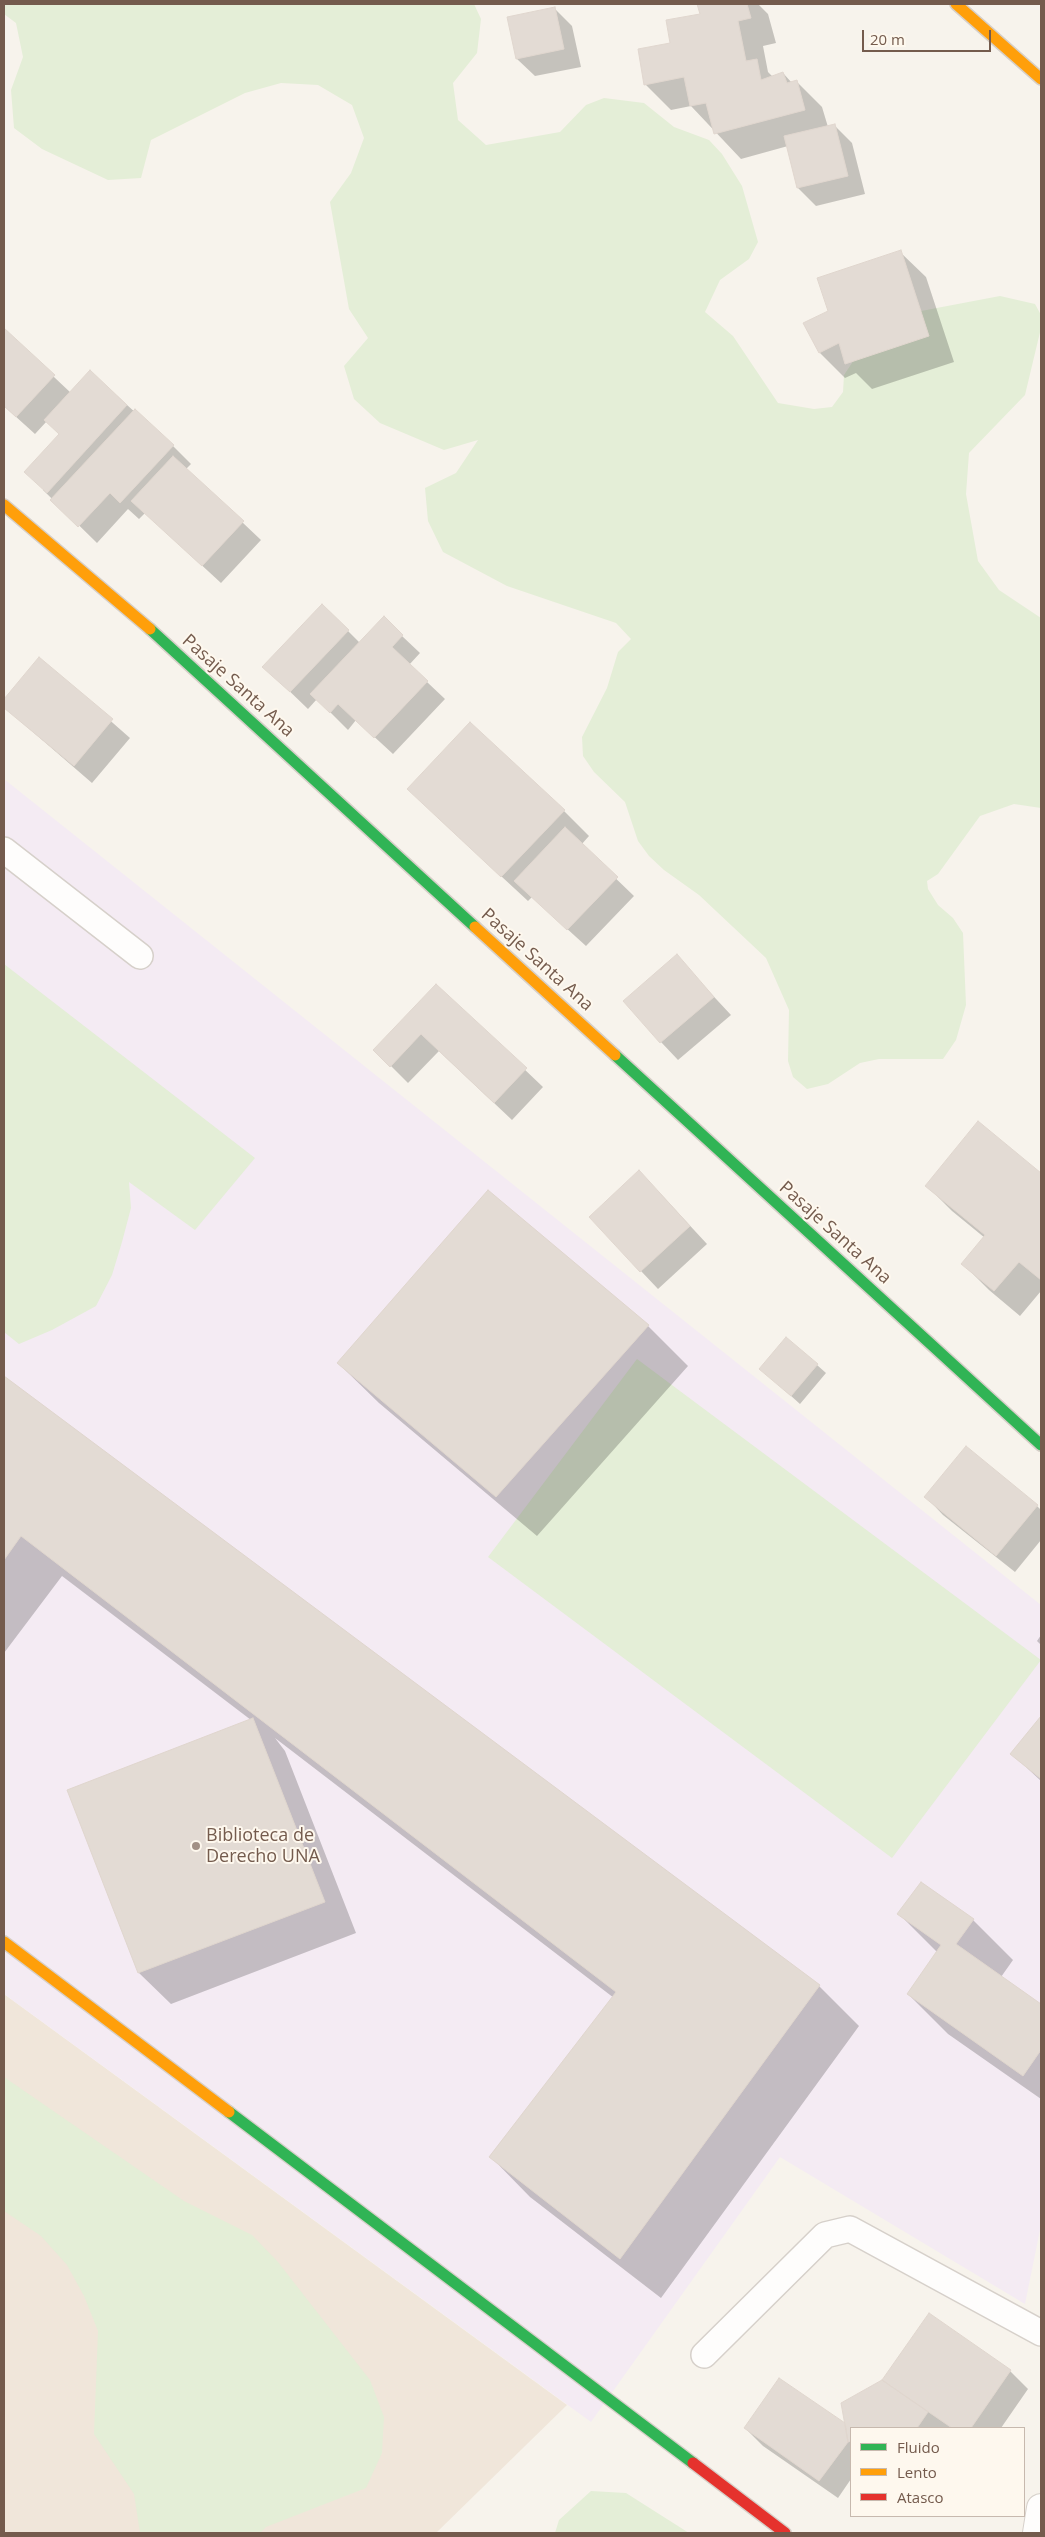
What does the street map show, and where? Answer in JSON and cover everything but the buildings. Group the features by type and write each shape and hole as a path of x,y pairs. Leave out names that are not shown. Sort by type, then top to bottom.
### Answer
{"street":[{"path":"956,4 1041,79"},
{"name":"Pasaje Santa Ana","path":"4,505 119,601 1041,1445"},
{"path":"4,1942 785,2533"},
{"path":"1037,2533 1041,2508"}],"lane":[{"path":"4,850 140,956"},
{"path":"704,2355 825,2235 850,2229 1041,2333"}],"shaded area":[{"path":"4,779 1041,1605 1041,2225 1025,2304 780,2157 591,2422 4,1994"},
{"path":"4,1994 567,2405 436,2533 4,2533"}],"green space":[{"path":"4,4 474,4 481,19 477,53 453,83 458,120 486,145 560,132 586,105 604,98 644,103 674,127 709,140 722,154 742,186 758,242 749,259 720,280 705,312 733,336 778,403 814,409 832,407 843,392 844,375 873,331 905,314 1000,296 1035,304 1041,315 1041,328 1025,395 969,453 966,494 978,561 999,590 1041,618 1041,808 1014,804 980,816 938,874 927,881 928,889 938,905 953,918 963,933 966,1005 956,1040 943,1059 879,1059 860,1063 828,1084 807,1089 793,1077 788,1061 789,1010 766,958 699,895 664,870 649,856 638,841 625,802 594,772 583,756 582,737 607,688 618,652 631,639 616,623 507,586 443,552 428,521 425,488 456,473 478,440 444,450 380,423 354,399 344,366 368,338 349,309 330,202 351,173 364,138 352,105 318,85 281,83 245,93 151,140 141,178 108,180 42,149 14,128 11,90 23,57 16,23 4,14"},
{"path":"4,964 255,1158 195,1230 129,1182 131,1208 122,1242 112,1275 96,1306 52,1330 19,1344 4,1332"},
{"path":"637,1359 1041,1660 892,1858 488,1557"},
{"path":"4,2077 184,2201 252,2235 278,2262 370,2380 384,2417 382,2453 366,2488 266,2527 260,2533 140,2533 134,2494 94,2434 98,2331 84,2296 67,2265 41,2236 4,2211"},
{"path":"591,2491 626,2493 689,2533 555,2533 559,2520"}],"traffic: fast":[{"path":"150,629 475,927"},
{"path":"615,1055 1041,1445"},
{"path":"229,2112 693,2463"}],"traffic: slow":[{"path":"956,4 1041,79"},
{"path":"4,505 150,629"},
{"path":"475,927 615,1055"},
{"path":"4,1942 229,2112"}],"traffic: jam":[{"path":"693,2463 785,2533"}],"place":[{"name":"Biblioteca de Derecho UNA","path":"196,1846"}]}
